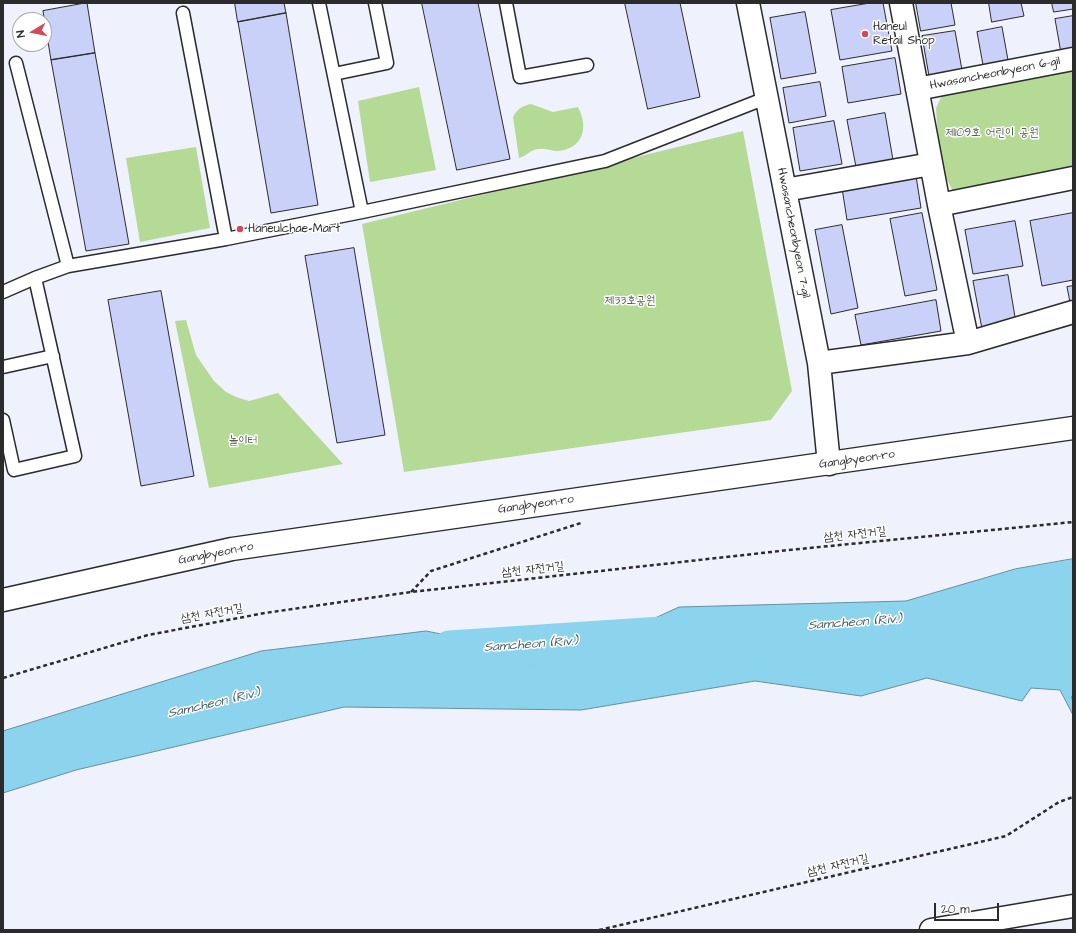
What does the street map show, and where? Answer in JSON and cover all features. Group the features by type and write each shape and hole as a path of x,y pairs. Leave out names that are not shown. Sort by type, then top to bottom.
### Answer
{"street":[{"name":"Hwasancheonbyeon 6-gil","path":"901,3 939,205 968,343"},
{"name":"Hwasancheonbyeon 7-gil","path":"754,4 766,98 819,363 829,464"},
{"name":"Hwasancheonbyeon 6-gil","path":"917,89 1073,59"},
{"path":"785,190 931,164"},
{"path":"939,205 1073,178"},
{"path":"819,363 968,343 1073,312"},
{"name":"Gangbyeon-ro","path":"3,600 232,549 1073,428"},
{"path":"931,930 1073,906"}],"lane":[{"path":"319,3 362,212"},
{"path":"334,74 387,63 375,3"},
{"path":"506,3 520,77 587,65"},
{"path":"183,13 226,239"},
{"path":"16,63 68,266"},
{"path":"3,292 68,266 226,239 605,161 766,98"},
{"path":"3,420 14,470 75,456 35,278"},
{"path":"3,367 53,356"}],"path":[{"path":"411,592 431,571 585,521 590,497"},
{"name":"삼천 자전거길","path":"3,678 148,635 265,613 411,592 789,550 1073,522"},
{"name":"삼천 자전거길","path":"598,930 1006,836 1059,802 1073,797"}],"green space":[{"name":"제109호 어린이 공원","path":"1073,66 1073,169 954,193 944,174 938,140 936,108 944,91"},
{"path":"419,87 436,170 370,182 358,101"},
{"path":"531,104 553,112 578,107 583,122 583,130 578,142 566,149 557,151 536,149 519,158 513,117 520,108"},
{"name":"제33호공원","path":"743,131 792,391 771,420 404,472 362,224"},
{"path":"196,147 210,228 140,242 126,158"},
{"name":"놀이터","path":"186,320 196,355 214,381 226,392 249,401 278,393 343,464 209,488 175,321"}],"water":[{"path":"1073,559 1073,696 1071,697 1073,701 1073,715 1060,690 1031,688 1022,701 927,678 861,696 755,681 581,710 344,707 76,770 3,793 3,731 261,651 426,631 566,659 679,607 906,601 1015,569"}],"building":[{"path":"87,3 95,53 51,60 50,52 52,52 52,12 43,11"},
{"path":"235,3 284,3 286,13 238,22"},
{"path":"422,3 478,3 510,159 457,170"},
{"path":"625,3 680,3 700,97 648,109"},
{"path":"870,3 883,3 892,51 840,60 831,10"},
{"path":"916,3 951,3 955,25 921,31"},
{"path":"989,3 1021,3 1024,16 992,22"},
{"path":"1052,3 1073,3 1073,9 1054,12"},
{"path":"805,12 816,73 781,79 770,18"},
{"path":"286,13 318,205 271,213 238,22"},
{"path":"1073,16 1073,51 1061,53 1055,19"},
{"path":"1002,27 1008,60 983,65 977,32"},
{"path":"955,31 962,70 929,76 922,36"},
{"path":"95,53 129,244 86,251 51,60"},
{"path":"895,58 901,94 848,103 842,67"},
{"path":"820,82 826,116 789,123 783,88"},
{"path":"885,113 893,160 856,167 847,120"},
{"path":"834,121 842,164 800,171 793,128"},
{"path":"916,176 921,208 847,220 842,188"},
{"path":"922,213 937,290 905,296 890,219"},
{"path":"1073,213 1073,280 1042,286 1030,221"},
{"path":"1015,221 1023,266 973,274 965,230"},
{"path":"842,225 858,308 831,314 815,230"},
{"path":"354,248 385,435 337,443 305,256"},
{"path":"1008,275 1016,323 982,329 973,281"},
{"path":"1073,286 1073,301 1070,302 1067,287"},
{"path":"161,291 194,476 141,486 108,300"},
{"path":"936,300 941,331 861,345 855,315"}],"waterway":[{"name":"Samcheon (Riv.)","path":"450,650 662,636"}],"place":[{"name":"Haneul Retail Shop","path":"865,34"},
{"name":"Haneulchae Mart","path":"240,229"}]}
